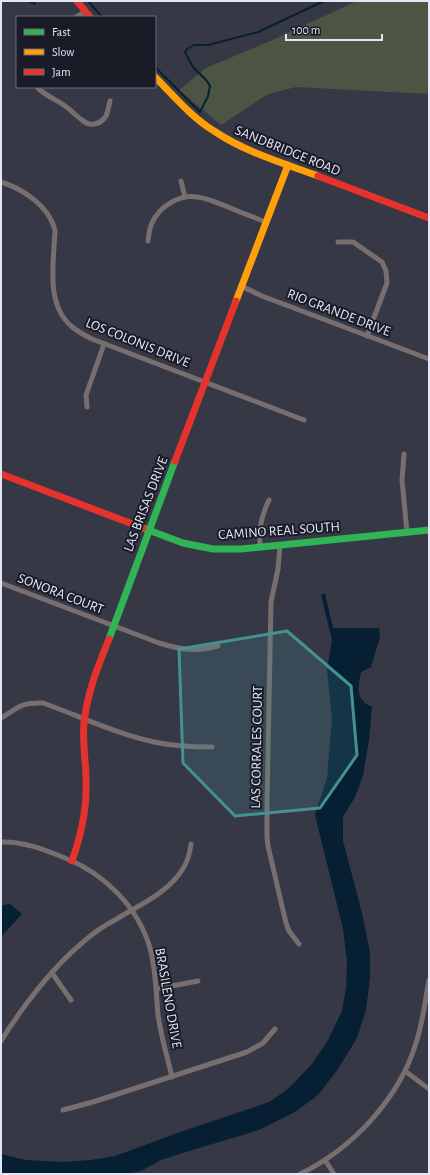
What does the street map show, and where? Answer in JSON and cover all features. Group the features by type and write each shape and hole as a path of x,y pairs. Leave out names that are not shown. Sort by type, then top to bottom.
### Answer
{"street":[{"path":"76,1 87,14"},
{"name":"SANDBRIDGE ROAD","path":"156,79 191,114 214,132 248,149 429,218"},
{"path":"38,88 88,124 101,122 106,116 110,101"},
{"name":"LAS BRISAS DRIVE","path":"72,861 82,828 86,798 84,733 90,689 288,165"},
{"path":"181,181 185,197"},
{"name":"LOS COLONIS DRIVE","path":"1,182 28,195 36,202 53,225 55,230 52,284 56,303 70,325 80,333 104,344 304,420"},
{"path":"148,241 149,229 156,216 169,204 185,197 198,197 212,201 266,222"},
{"path":"338,242 353,242 382,262 386,271 387,283 367,336"},
{"name":"RIO GRANDE DRIVE","path":"241,286 262,296 429,359"},
{"path":"87,407 86,395 104,344"},
{"path":"404,454 402,480 407,532"},
{"name":"CAMINO REAL SOUTH","path":"1,474 183,543 213,549 240,549 429,530"},
{"path":"260,547 261,522 264,510 269,500"},
{"name":"LAS CORRALES COURT","path":"280,545 278,569 271,602 267,837 286,923 289,931 299,944"},
{"name":"SONORA COURT","path":"1,583 159,643 180,649 196,650 218,646"},
{"path":"1,718 25,704 34,702 43,703 153,742 174,745 212,747"},
{"name":"BRASILENO DRIVE","path":"1,842 21,844 72,861 90,870 122,898 132,910 142,928 150,948 153,961 158,1016 172,1077"},
{"path":"1,1041 20,1013 52,973 82,942 108,924 148,901 180,873 186,862 191,844"},
{"path":"52,973 71,1000"},
{"path":"300,1174 325,1160 350,1142 386,1101 405,1071 416,1044 421,1027 429,980"},
{"path":"156,989 198,981"},
{"path":"63,1110 93,1102 247,1052 263,1043 276,1029"},
{"path":"405,1071 429,1089"},
{"path":"325,1160 334,1174"}],"highlighted area":[{"path":"287,631 351,686 357,755 320,808 235,816 183,763 179,649"}],"green space":[{"path":"357,1 429,1 429,94 296,87 268,94 221,125 179,90 206,68 270,41"}],"water":[{"path":"325,593 333,628 379,628 380,637 371,667 361,672 359,683 360,697 372,707 369,740 363,776 355,797 343,817 343,841 362,913 370,952 370,978 366,1010 357,1038 338,1069 318,1095 295,1112 259,1130 161,1160 141,1171 127,1174 1,1174 1,1154 26,1160 63,1162 91,1160 115,1156 269,1102 288,1089 312,1064 328,1040 342,1011 346,988 347,961 343,929 315,815 327,778 332,719 327,670 332,640 321,595"},
{"path":"10,904 22,914 1,937 1,908 3,905"}],"waterway":[{"path":"28,1 35,4"},
{"path":"88,1 101,16"},
{"path":"156,68 200,112 208,96 210,86 205,78 193,67 185,52 187,49 194,45 208,45 258,32 324,1"}],"traffic: fast":[{"path":"109,639 175,461"},
{"path":"143,528 183,543 213,549 241,549 429,530"}],"traffic: slow":[{"path":"156,78 198,119 226,138 264,156 318,176"},
{"path":"236,301 288,165"}],"traffic: jam":[{"path":"77,1 89,16"},
{"path":"318,176 429,218"},
{"path":"175,461 236,301"},
{"path":"1,474 143,528"},
{"path":"72,861 80,835 86,799 84,748 85,712 94,680 109,639"}]}
